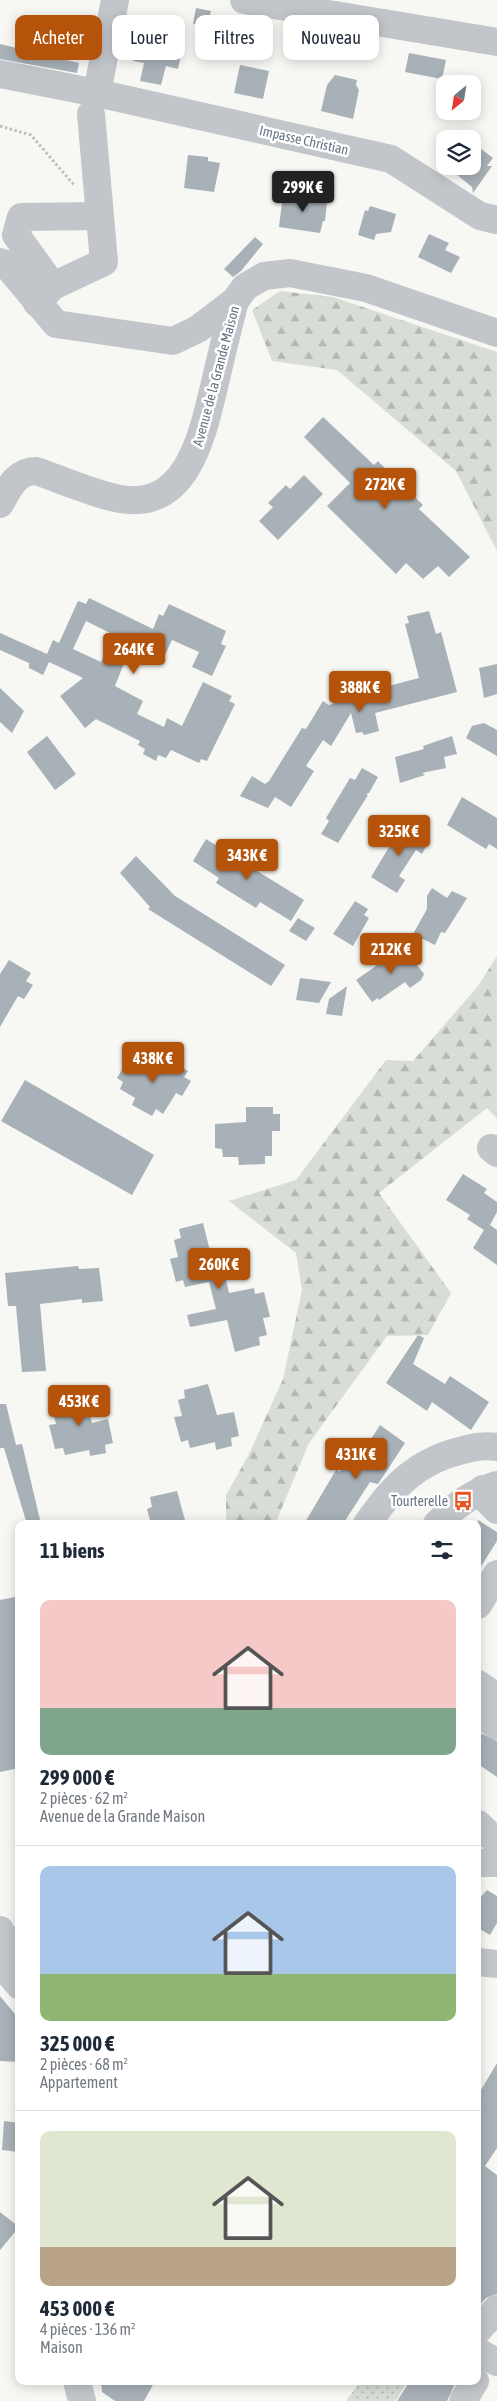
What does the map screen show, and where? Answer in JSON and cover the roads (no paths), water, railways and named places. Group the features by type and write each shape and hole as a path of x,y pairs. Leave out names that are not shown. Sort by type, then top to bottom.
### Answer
{"street":[{"path":"45,295 104,262 94,103 115,0"},
{"path":"244,0 497,42"},
{"name":"Impasse Christian","path":"0,74 94,103 391,159 480,216 497,220"},
{"path":"100,216 21,217 16,235 45,295 56,324 173,341 198,329 235,301"},
{"path":"0,262 6,264 45,295"},
{"name":"Avenue de la Grande Maison","path":"4,496 18,476 27,471 36,471 120,499 154,496 170,487 182,475 193,457 201,438 235,301 245,287 264,276 290,273 366,288 497,333"},
{"path":"370,1520 385,1498 413,1472 439,1456 485,1445 497,1446"},
{"path":"441,1520 462,1501 492,1495"},
{"path":"481,1600 497,1574"},
{"path":"481,1686 497,1697"},
{"path":"481,1715 497,1726"},
{"path":"481,1827 497,1842"},
{"path":"481,1849 497,1848"},
{"path":"481,1863 497,1863"},
{"path":"0,1930 9,1973"},
{"path":"481,1962 497,1964"},
{"path":"481,2327 497,2309"},
{"path":"78,2385 82,2401"},
{"path":"463,2401 472,2385"}],"place":[{"name":"Tourterelle","path":"463,1501"}]}
